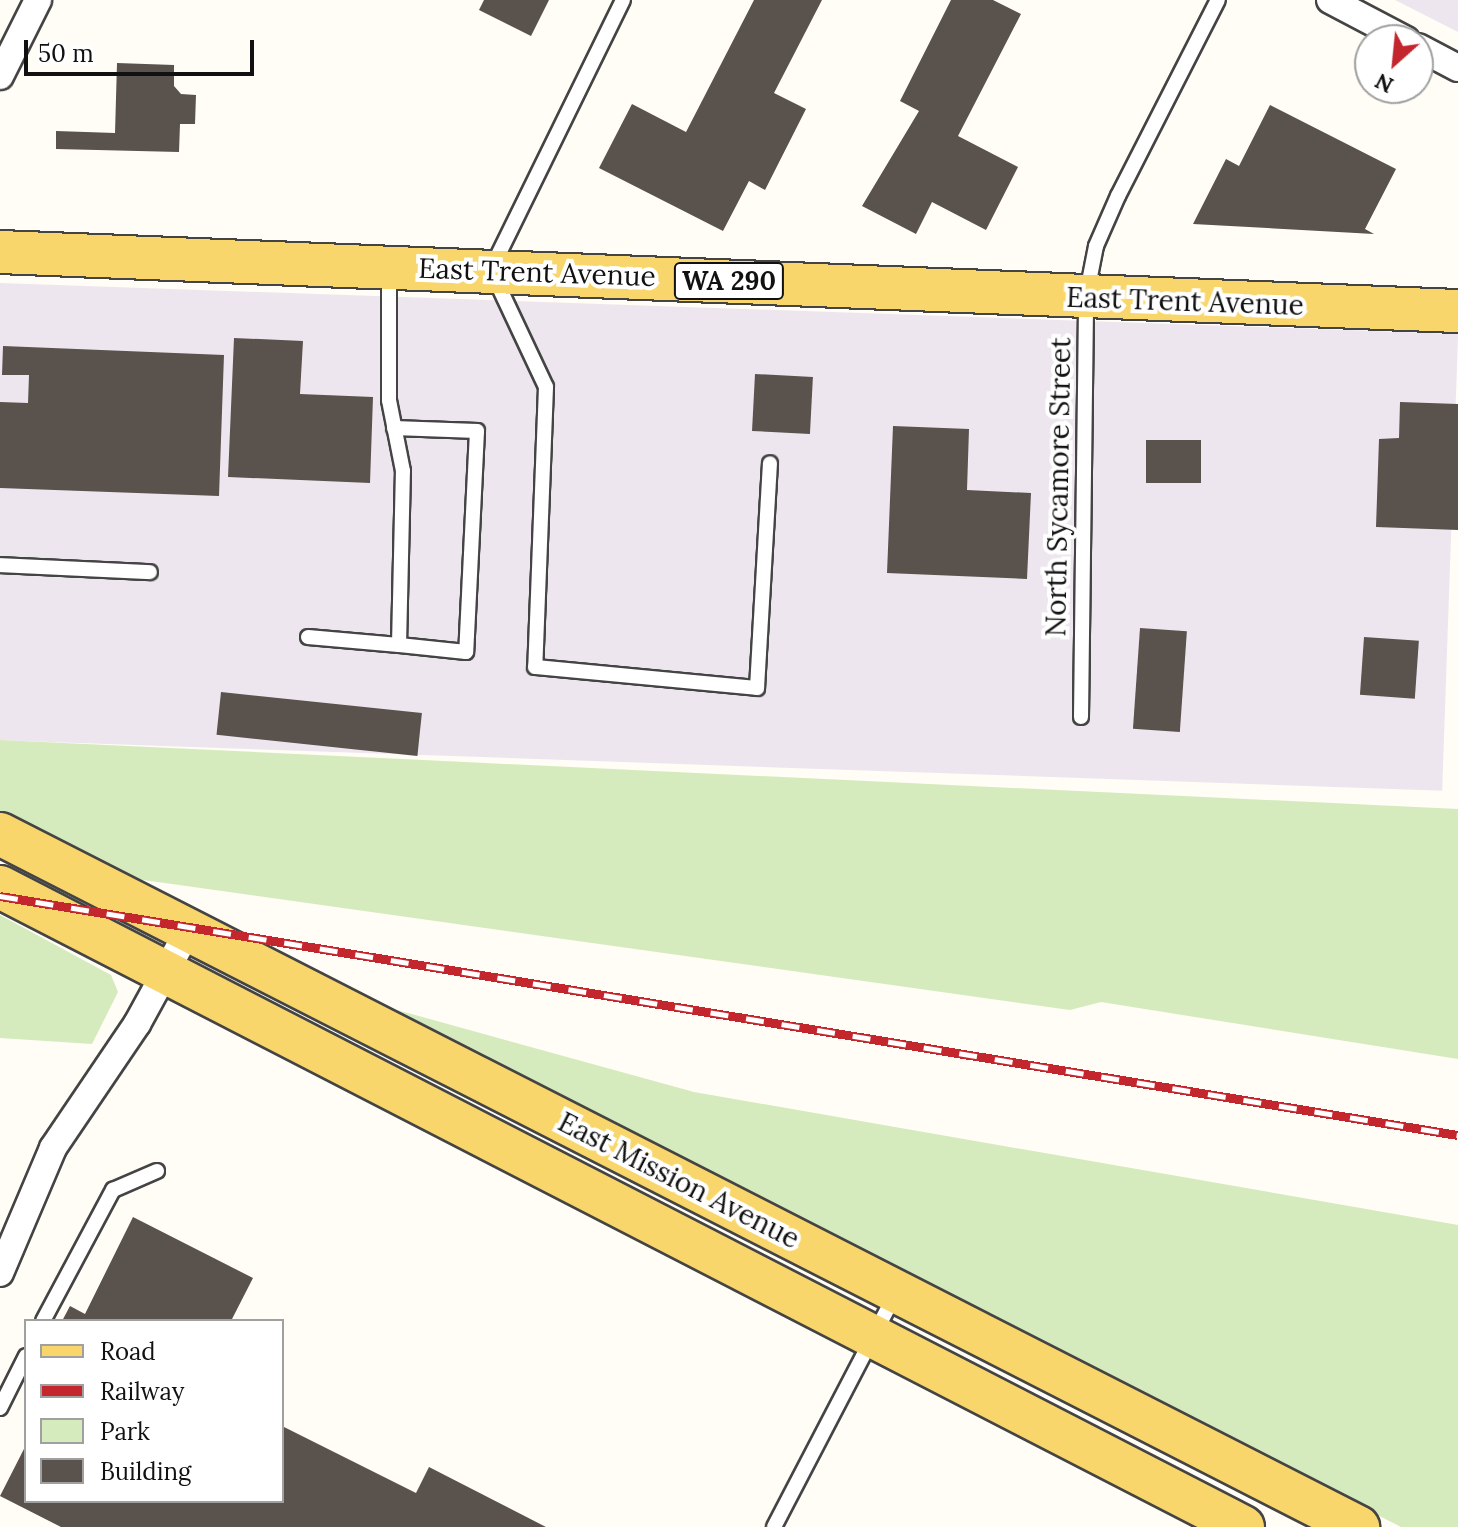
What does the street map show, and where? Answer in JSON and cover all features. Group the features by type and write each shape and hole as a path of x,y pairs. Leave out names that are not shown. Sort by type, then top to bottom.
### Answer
{"main road":[{"name":"East Trent Avenue","path":"0,252 1458,311"},
{"name":"East Mission Avenue","path":"0,834 1358,1527"},
{"name":"East Mission Avenue","path":"0,887 165,975 1243,1527"}],"street":[{"path":"0,76 38,0"},
{"path":"1330,0 1376,24"},
{"path":"1434,55 1458,68"},
{"path":"0,1273 53,1148 165,975 189,929"}],"lane":[{"path":"623,0 491,270 546,387 535,667 757,688 770,463"},
{"name":"North Sycamore Street","path":"1081,717 1086,297 1096,246 1118,196 1218,0"},
{"path":"389,266 389,400 403,471 399,645"},
{"path":"308,637 466,652 477,431 394,428"},
{"path":"0,565 150,572"},
{"path":"44,1319 113,1190 157,1171"},
{"path":"774,1527 896,1293"},
{"path":"0,1408 24,1360"}],"shaded area":[{"path":"1395,0 1458,0 1458,32"},
{"path":"0,283 1458,334 1442,791 0,740"}],"green space":[{"path":"0,740 1458,809 1458,1059 1101,1002 1070,1010 129,878 0,812"},
{"path":"0,915 111,975 118,992 92,1044 0,1038"},
{"path":"379,1005 694,1092 1458,1225 1458,1527 1401,1527"}],"building":[{"path":"484,0 549,0 531,36 479,10"},
{"path":"754,0 822,0 774,93 806,109 765,190 749,181 723,231 599,168 632,104 686,132"},
{"path":"951,0 993,0 1021,14 958,136 1018,167 986,230 932,202 916,234 862,206 919,111 900,101"},
{"path":"117,63 174,65 174,86 181,94 196,95 195,124 180,124 179,152 56,149 56,131 115,133"},
{"path":"1270,105 1396,169 1365,229 1374,234 1193,224 1226,159 1239,166"},
{"path":"234,338 303,341 300,394 373,397 370,483 228,477"},
{"path":"3,346 224,355 219,496 0,488 0,402 28,403 29,375 2,375"},
{"path":"755,374 813,377 810,434 752,431"},
{"path":"1400,402 1458,404 1458,530 1376,527 1379,439 1399,438"},
{"path":"893,426 969,429 967,490 1031,493 1027,579 887,573"},
{"path":"1146,440 1201,440 1201,483 1146,483"},
{"path":"1140,628 1187,631 1180,732 1133,729"},
{"path":"1364,637 1419,641 1415,699 1360,695"},
{"path":"221,692 422,713 417,756 217,735"},
{"path":"133,1217 253,1278 232,1319 63,1319 70,1306 85,1314"},
{"path":"284,1427 416,1493 429,1467 546,1527 61,1527 0,1496 24,1449 24,1503 284,1503"}],"railway":[{"path":"0,896 1458,1135"}]}
